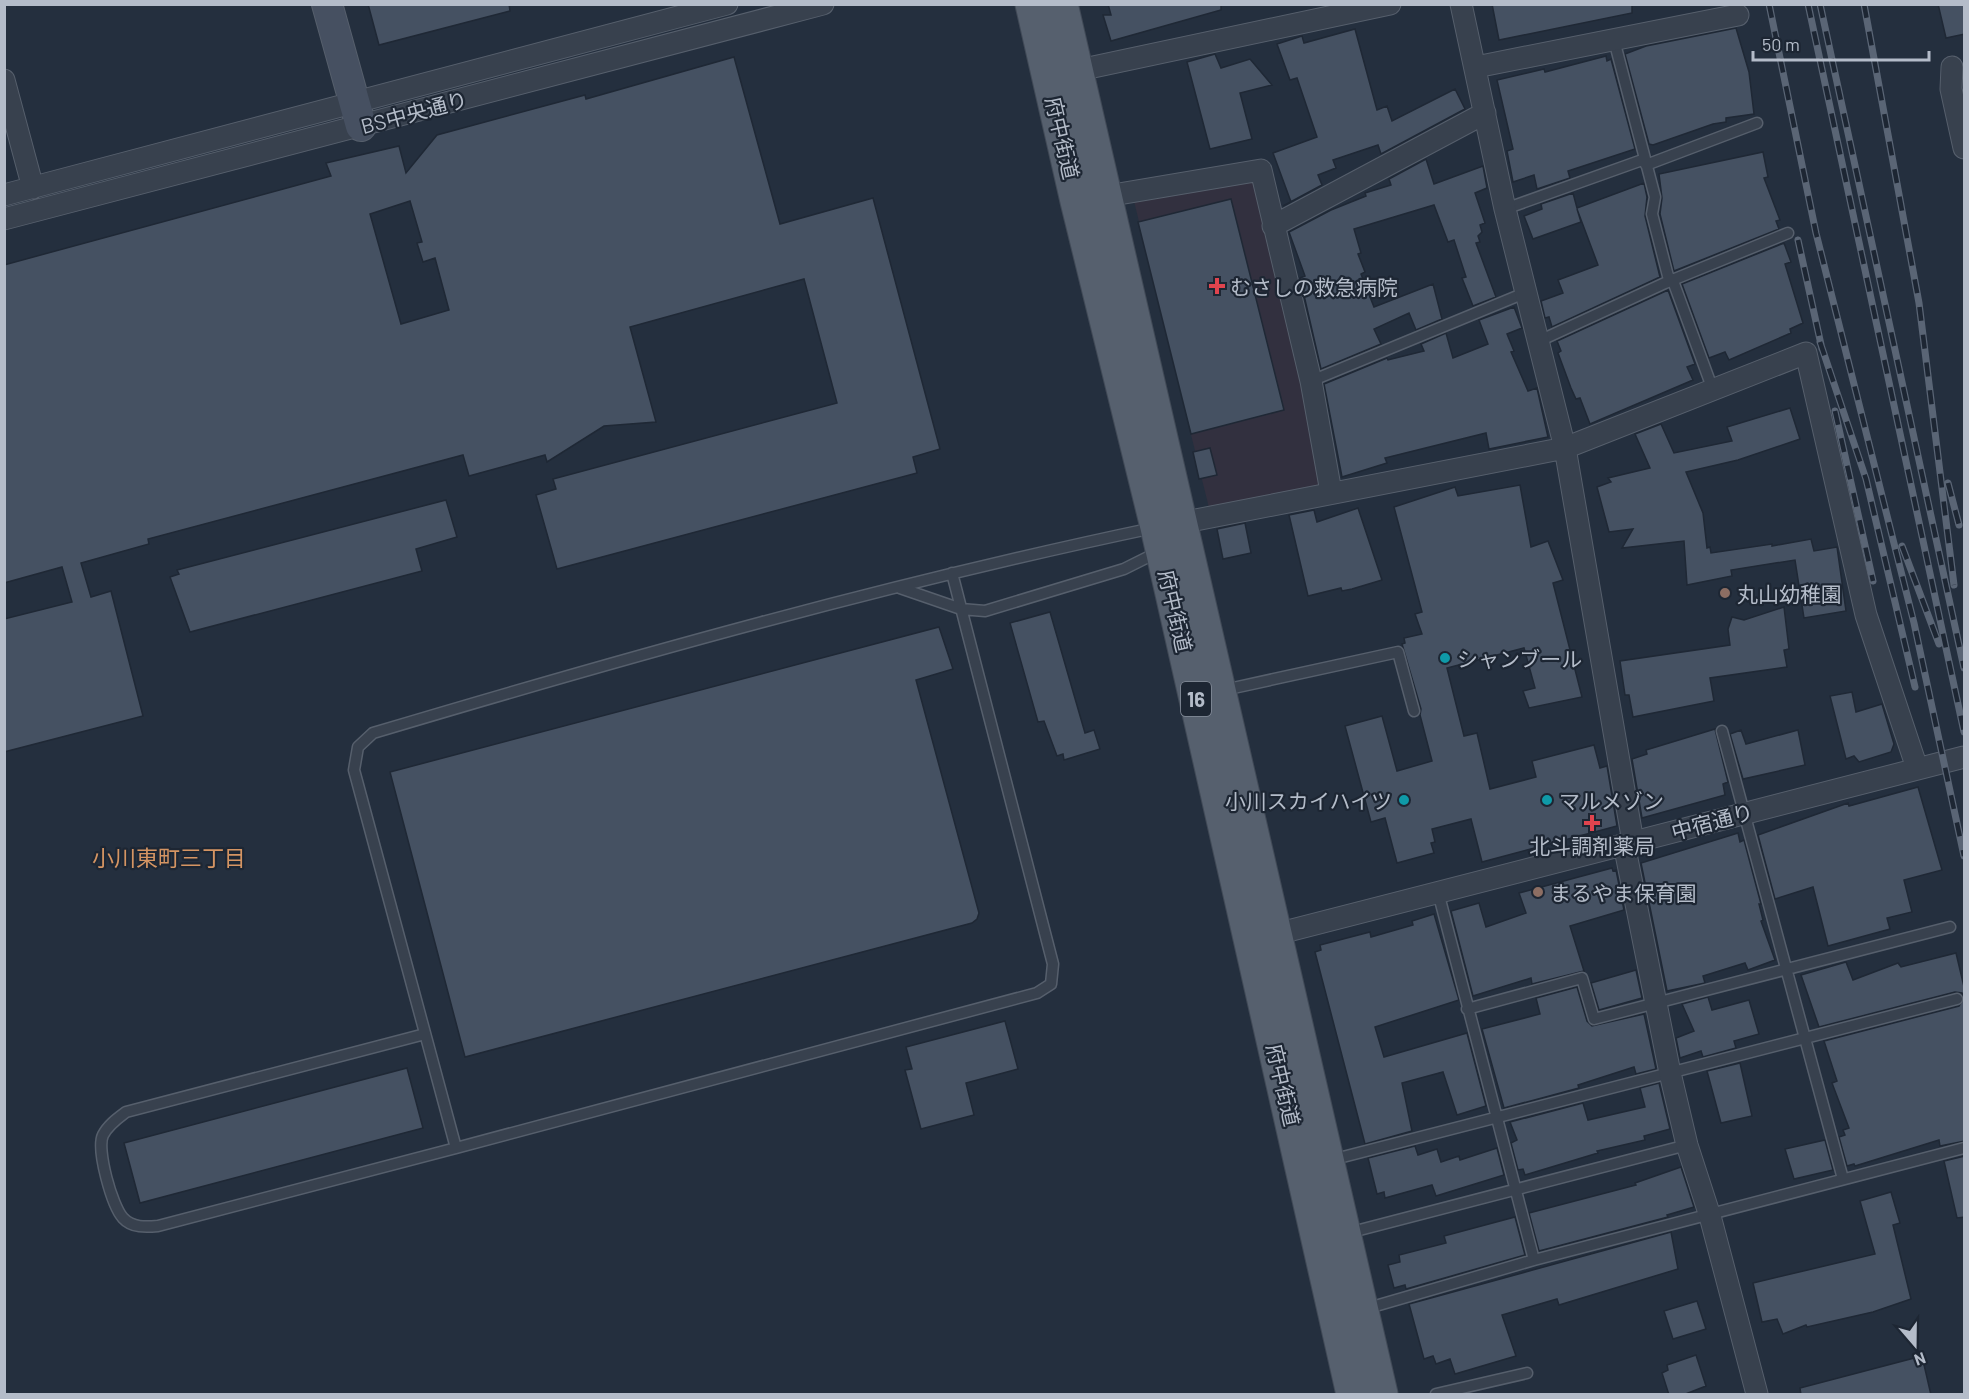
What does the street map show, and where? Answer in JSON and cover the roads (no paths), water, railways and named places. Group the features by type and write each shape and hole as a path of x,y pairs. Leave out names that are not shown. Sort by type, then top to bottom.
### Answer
{"main road":[{"name":"府中街道","path":"1032,4 1062,73 1090,199 1176,532 1220,691 1264,937 1353,1395"},
{"name":"府中街道","path":"1061,4 1062,73"},
{"name":"府中街道","path":"1176,532 1264,937 1328,1161 1381,1395"}],"street":[{"path":"327,4 357,114"},
{"name":"BS中央通り","path":"4,219 727,4"},
{"name":"BS中央通り","path":"4,195 823,4"},
{"path":"1062,73 1390,4"},
{"path":"1461,4 1505,209 1565,448 1628,843 1670,1073 1687,1145 1710,1216 1757,1395"},
{"path":"1476,67 1738,15"},
{"path":"1958,65 1951,89 1965,148"},
{"path":"4,80 33,188"},
{"path":"1273,226 1485,113"},
{"path":"1090,199 1261,170 1311,381 1331,492"},
{"path":"1176,532 1331,492 1565,448 1806,353 1866,615 1917,768"},
{"name":"中宿通り","path":"1264,937 1965,757"}],"lane":[{"path":"1614,40 1655,197 1652,214 1668,276 1673,281 1713,390"},
{"path":"1505,209 1756,123"},
{"path":"1539,341 1788,233"},
{"path":"1311,381 1527,292"},
{"path":"456,1148 354,770 358,747 373,733 560,677 952,573 1176,532"},
{"path":"899,588 961,609 985,610 1124,569 1176,532"},
{"path":"425,1034 126,1112 104,1134 100,1147 115,1206 124,1220 142,1227 158,1226 1037,993 1051,984 1053,964 952,573"},
{"path":"1220,691 1398,652 1414,711"},
{"path":"1722,731 1843,1179"},
{"path":"1438,892 1534,1260"},
{"path":"1467,1009 1582,978 1594,1019 1950,927"},
{"path":"1328,1161 1957,999"},
{"path":"1345,1234 1687,1145"},
{"path":"1362,1310 1534,1260 1965,1148"},
{"path":"1436,1395 1527,1373"}],"railway":[{"path":"1769,4 1816,233 1914,623 1964,856"},
{"path":"1808,4 1964,732"},
{"path":"1820,4 1964,668"},
{"path":"1864,4 1919,303 1954,585"},
{"path":"1798,240 1822,349"},
{"path":"1820,342 1866,479 1915,687"},
{"path":"1835,411 1873,581"},
{"path":"1948,483 1959,525"},
{"path":"1902,546 1939,644"}],"place":[{"name":"むさしの救急病院","path":"1217,286"},
{"name":"丸山幼稚園","path":"1725,593"},
{"name":"シャンブール","path":"1445,658"},
{"name":"小川スカイハイツ","path":"1404,800"},
{"name":"マルメゾン","path":"1547,800"},
{"name":"北斗調剤薬局","path":"1592,823"},
{"name":"まるやま保育園","path":"1538,892"}],"district":[{"name":"小川東町三丁目","path":"169,857"}]}
